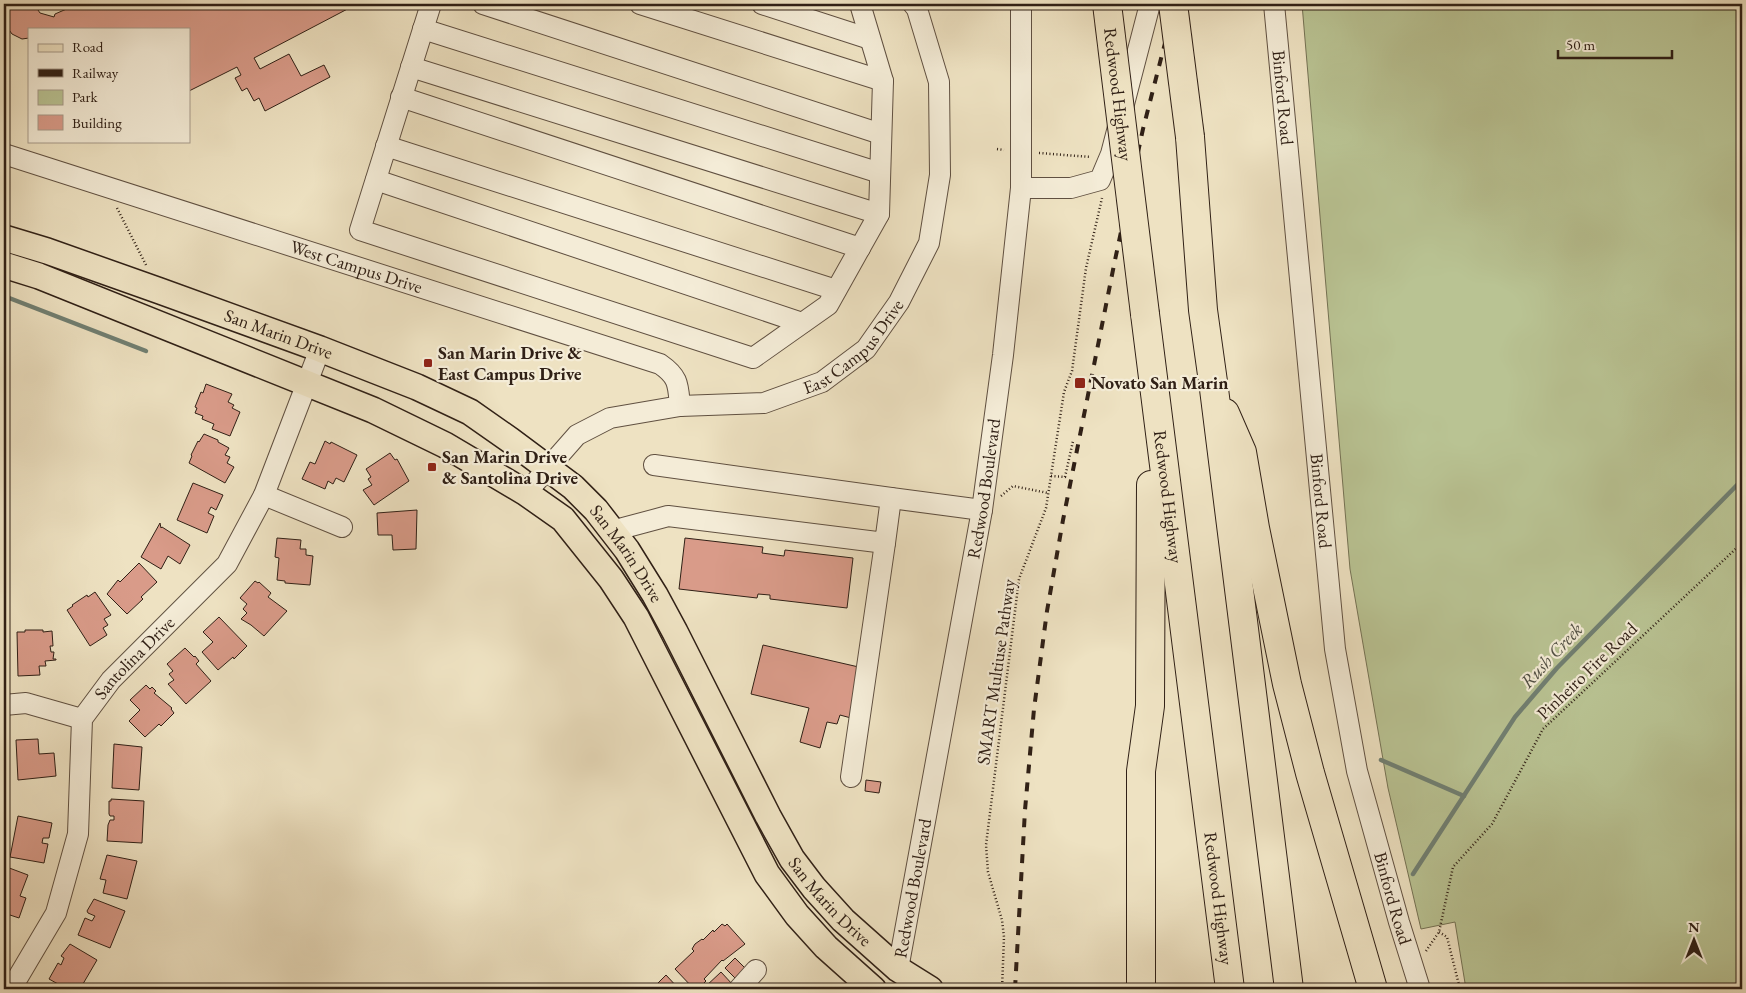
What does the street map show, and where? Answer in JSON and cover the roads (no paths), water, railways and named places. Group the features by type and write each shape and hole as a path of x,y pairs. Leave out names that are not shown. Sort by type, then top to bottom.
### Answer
{"highway":[{"name":"Redwood Highway","path":"1107,4 1230,989"},
{"path":"1173,4 1190,137 1202,310 1214,389 1290,989"},
{"path":"1141,989 1141,771 1150,706 1152,373"},
{"path":"1214,389 1242,452 1255,528 1288,684 1313,783 1373,989"}],"main road":[{"name":"San Marin Drive","path":"4,238 47,251 160,291 392,376 470,412 573,487 596,510 627,550 659,603 792,859 814,888 899,979 930,989"},
{"name":"San Marin Drive","path":"4,265 39,276 373,410 445,445 526,493 563,519 611,579 636,617 767,874 797,915 826,948 873,989"},
{"name":"Redwood Boulevard","path":"881,989 899,979"}],"street":[{"path":"430,4 360,230 752,358 828,305 879,214 883,80 860,4"},
{"path":"483,4 881,134"},
{"path":"640,4 883,80"},
{"path":"762,4 870,39"},
{"name":"East Campus Drive","path":"526,493 577,435 610,418 680,406 764,404 822,382 866,349 899,302 929,243 940,175 939,82 913,4"},
{"name":"Redwood Boulevard","path":"899,979 983,502 1003,355 1021,188 1021,4"},
{"path":"1021,188 1071,188 1100,180 1111,154 1150,4"},
{"name":"Binford Road","path":"1274,4 1335,649 1356,771 1420,989"},
{"path":"423,29 880,173"},
{"path":"411,67 879,214"},
{"path":"402,97 860,248"},
{"path":"386,146 836,290"},
{"name":"West Campus Drive","path":"4,154 660,364 672,372 678,382 680,406"},
{"path":"376,180 802,323"},
{"name":"Santolina Drive","path":"11,989 56,913 78,834 82,719 111,680 227,564 264,495 320,350"},
{"path":"654,465 891,498 983,502"},
{"path":"264,495 342,527"},
{"path":"851,777 891,498"},
{"path":"612,532 668,516 885,543"},
{"path":"4,705 26,703 82,719"},
{"path":"739,989 756,970"}],"waterway":[{"path":"4,296 146,351"},
{"name":"Rush Creek","path":"1413,874 1515,717 1557,668 1742,480"},
{"path":"1381,760 1464,796"}],"railway":[{"path":"1015,989 1025,810 1034,709 1047,611 1063,520 1115,260 1143,129 1175,4"}],"place":[{"name":"San Marin Drive & East Campus Drive","path":"428,363"},
{"name":"Novato San Marin","path":"1080,383"},
{"name":"San Marin Drive & Santolina Drive","path":"432,467"}]}
